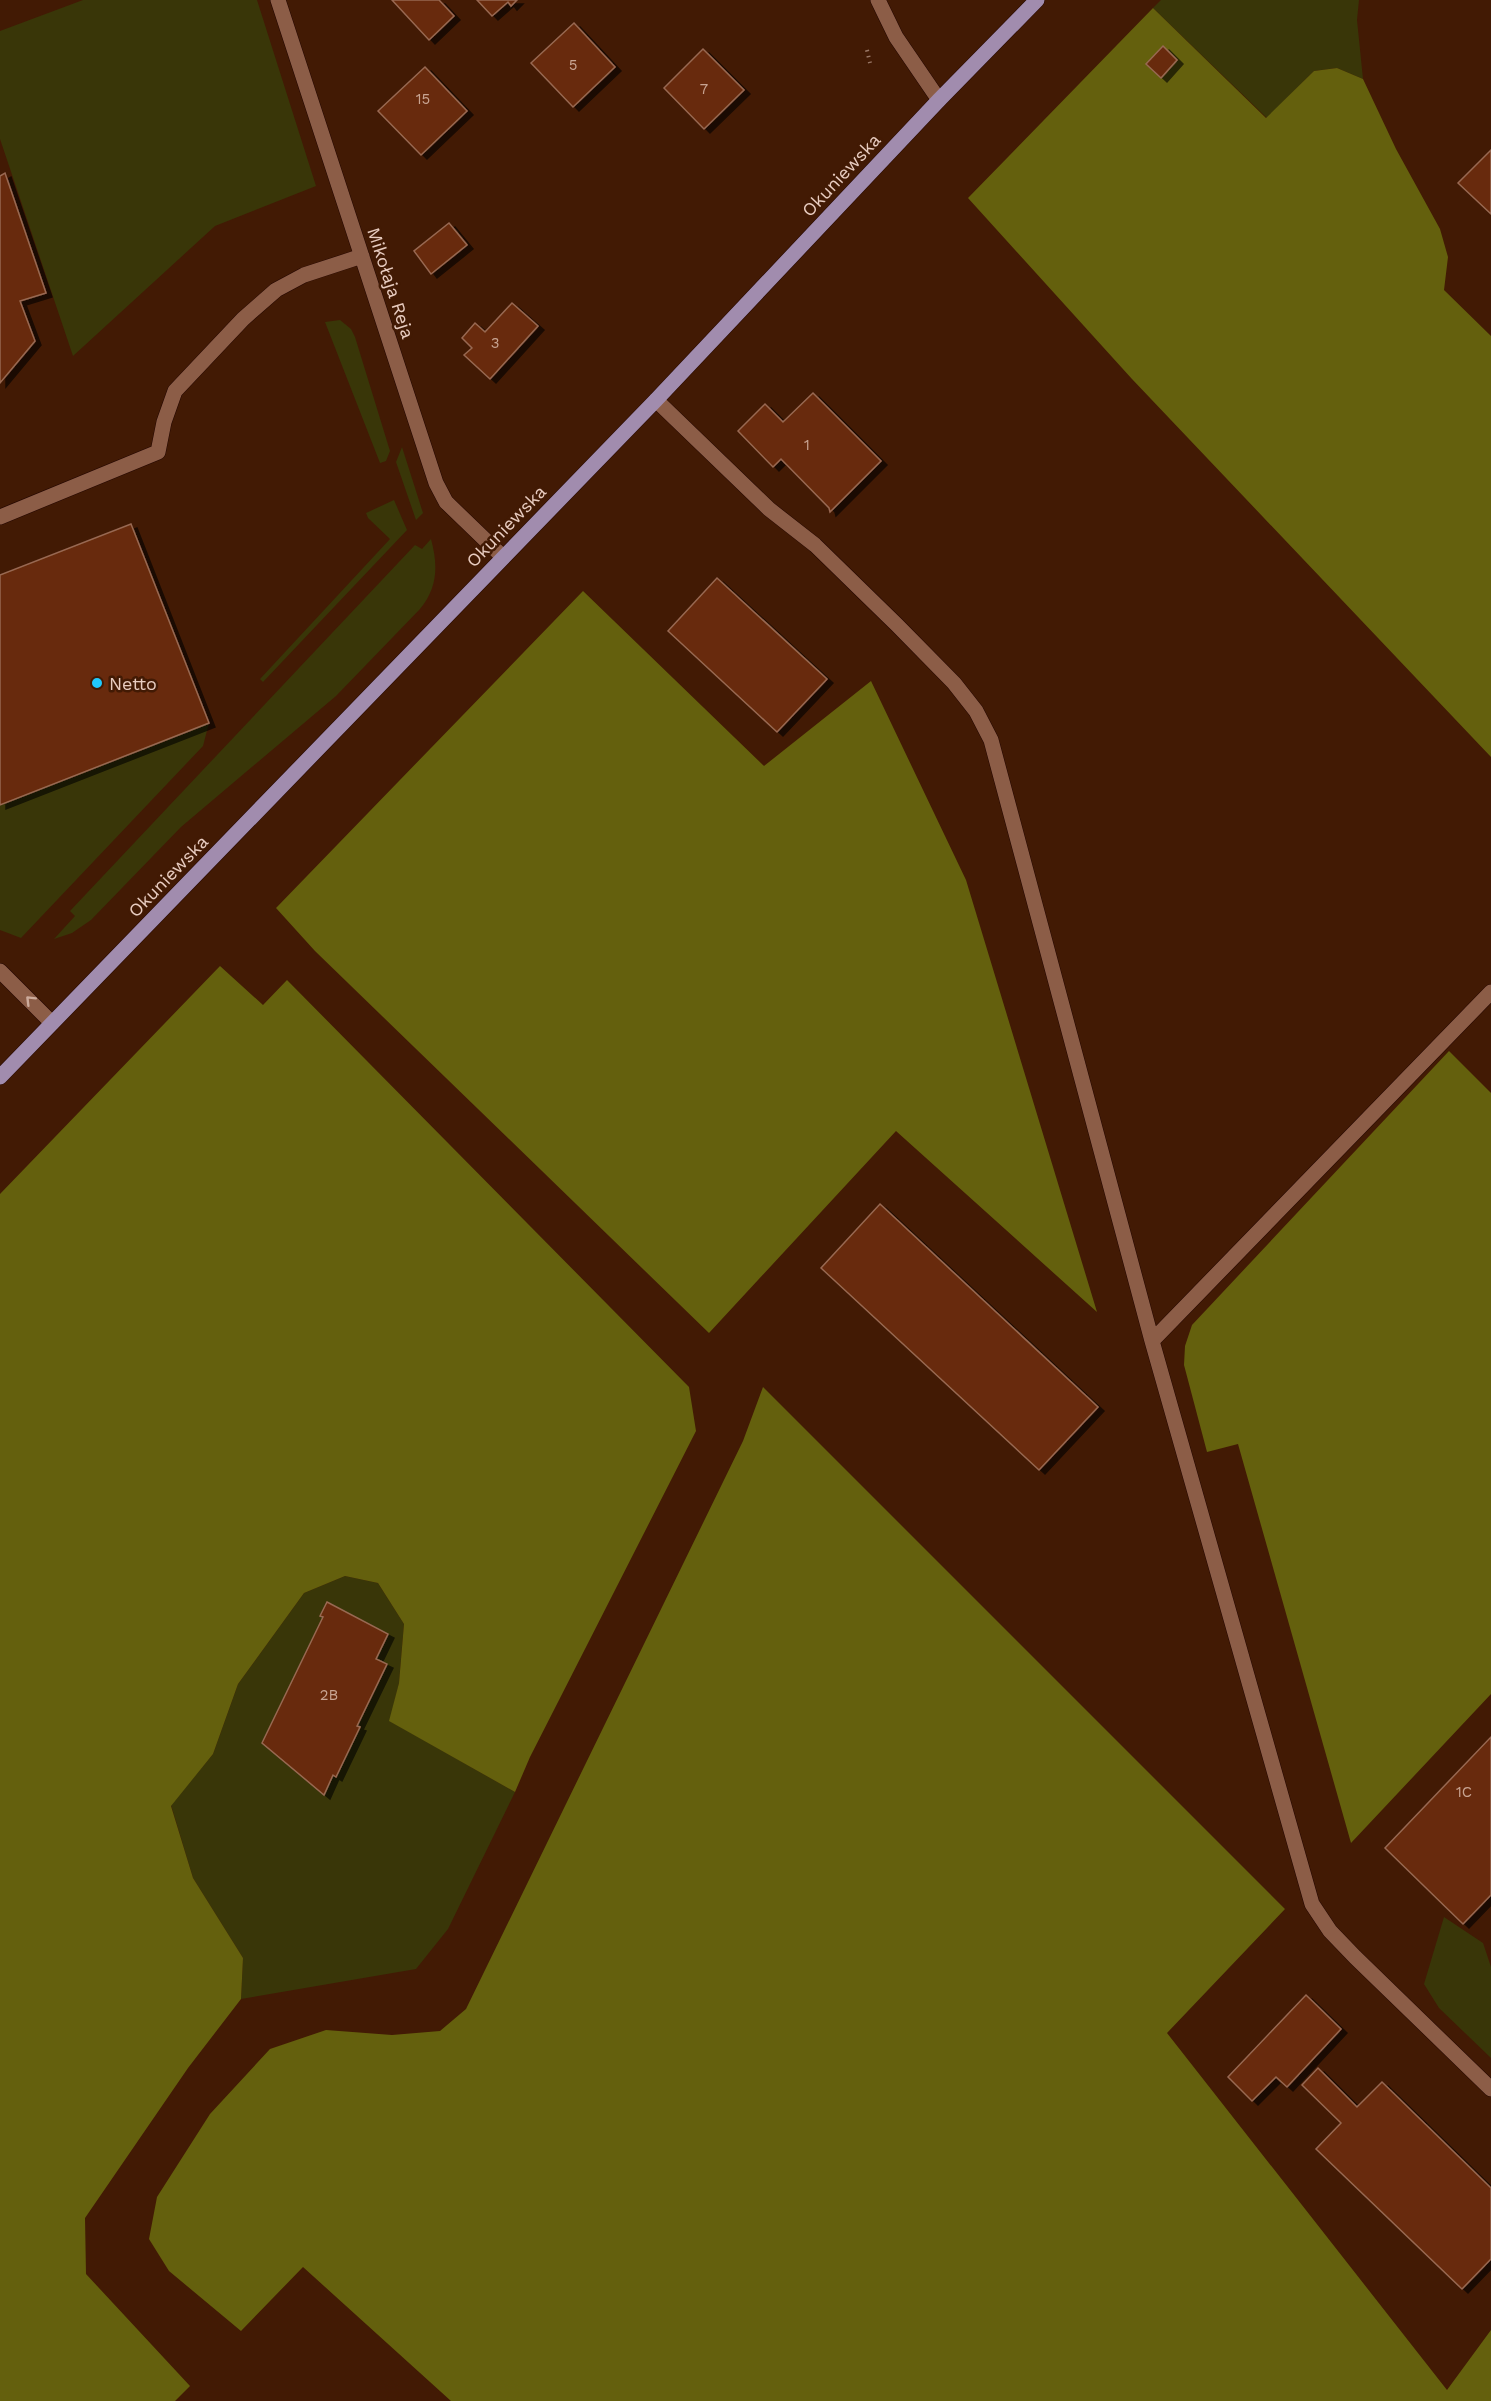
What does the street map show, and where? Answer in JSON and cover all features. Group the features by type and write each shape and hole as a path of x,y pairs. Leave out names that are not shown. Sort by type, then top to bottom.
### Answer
{"main road":[{"name":"Okuniewska","path":"0,1077 656,400 939,100 1037,0"}],"street":[{"name":"Mikołaja Reja","path":"278,0 436,483 446,502 503,557"},
{"path":"878,0 896,37 939,100"},
{"path":"0,517 158,452 164,422 176,392 243,319 276,290 304,275 362,256"},
{"path":"656,400 769,509 815,545 897,625 954,683 976,711 991,740 1152,1341 1312,1904 1330,1931 1355,1958 1491,2089"},
{"path":"2,978 52,1023"},
{"path":"1152,1341 1491,992"}],"shaded area":[{"path":"83,0 257,0 316,186 215,226 73,356 0,139 0,31"},
{"path":"1161,0 1359,0 1357,20 1363,79 1337,68 1314,71 1267,118 1153,8"},
{"path":"1153,8 1266,118 1314,71 1337,68 1363,79 1396,149 1440,229 1448,257 1444,290 1491,336 1491,757 1132,379 968,198"},
{"path":"340,320 351,329 355,337 390,451 386,461 380,463 325,322"},
{"path":"402,447 423,513 416,520 396,462"},
{"path":"394,500 407,530 263,682 260,679 390,539 368,518 366,513"},
{"path":"431,539 435,558 435,576 426,601 420,609 336,696 181,827 91,920 72,933 54,939 75,916 70,911 415,545 422,549"},
{"path":"583,591 764,766 871,681 966,880 1097,1312 896,1131 709,1333 315,951 276,908"},
{"path":"209,723 203,746 21,938 0,930 0,805"},
{"path":"220,966 263,1005 287,980 689,1387 696,1431 530,1757 515,1792 389,1721 399,1683 404,1624 378,1583 345,1576 304,1593 238,1684 213,1754 171,1806 193,1878 243,1958 241,1999 188,2068 85,2218 86,2274 190,2386 175,2401 0,2401 0,1194"},
{"path":"1449,1051 1491,1093 1491,1694 1351,1843 1238,1444 1207,1452 1184,1365 1185,1346 1192,1325"},
{"path":"763,1387 1285,1909 1167,2033 1447,2390 1491,2330 1491,2401 451,2401 303,2267 241,2331 169,2271 149,2239 157,2197 210,2114 270,2049 326,2030 392,2035 440,2031 466,2009 743,1441"},
{"path":"345,1576 378,1583 404,1624 399,1683 390,1721 515,1792 448,1929 416,1969 241,1999 243,1958 193,1878 171,1805 213,1754 238,1684 304,1593"},
{"path":"1444,1917 1483,1943 1491,1967 1491,2058 1439,2008 1424,1984"}],"building":[{"path":"392,0 439,0 454,16 429,40"},
{"path":"477,0 517,0 511,6 508,2 492,16"},
{"path":"574,23 615,67 573,107 531,63"},
{"path":"1163,46 1177,60 1161,78 1146,64"},
{"path":"703,49 744,90 704,129 664,88"},
{"path":"425,67 467,111 421,155 378,111"},
{"path":"1491,150 1491,214 1458,183"},
{"path":"5,173 46,293 20,301 35,341 0,383 0,176"},
{"path":"449,223 467,245 431,274 414,251"},
{"path":"512,303 538,326 490,379 464,355 472,348 462,338 475,323 485,332"},
{"path":"813,393 881,461 830,512 829,508 781,459 773,467 738,431 765,404 783,422"},
{"name":"Netto","path":"131,524 209,723 0,805 0,575"},
{"path":"717,578 827,679 777,732 668,631"},
{"path":"880,1204 1098,1407 1039,1470 821,1268"},
{"path":"327,1602 388,1634 376,1659 387,1664 357,1726 360,1727 336,1777 333,1775 324,1795 262,1743 323,1617 320,1616"},
{"path":"1491,1737 1491,1895 1463,1924 1385,1848"},
{"path":"1306,1995 1341,2029 1287,2087 1276,2077 1252,2101 1228,2077"},
{"path":"1318,2068 1357,2107 1382,2082 1491,2188 1491,2259 1462,2289 1316,2149 1341,2123 1302,2085"}],"place":[{"name":"Netto","path":"97,683"}]}
